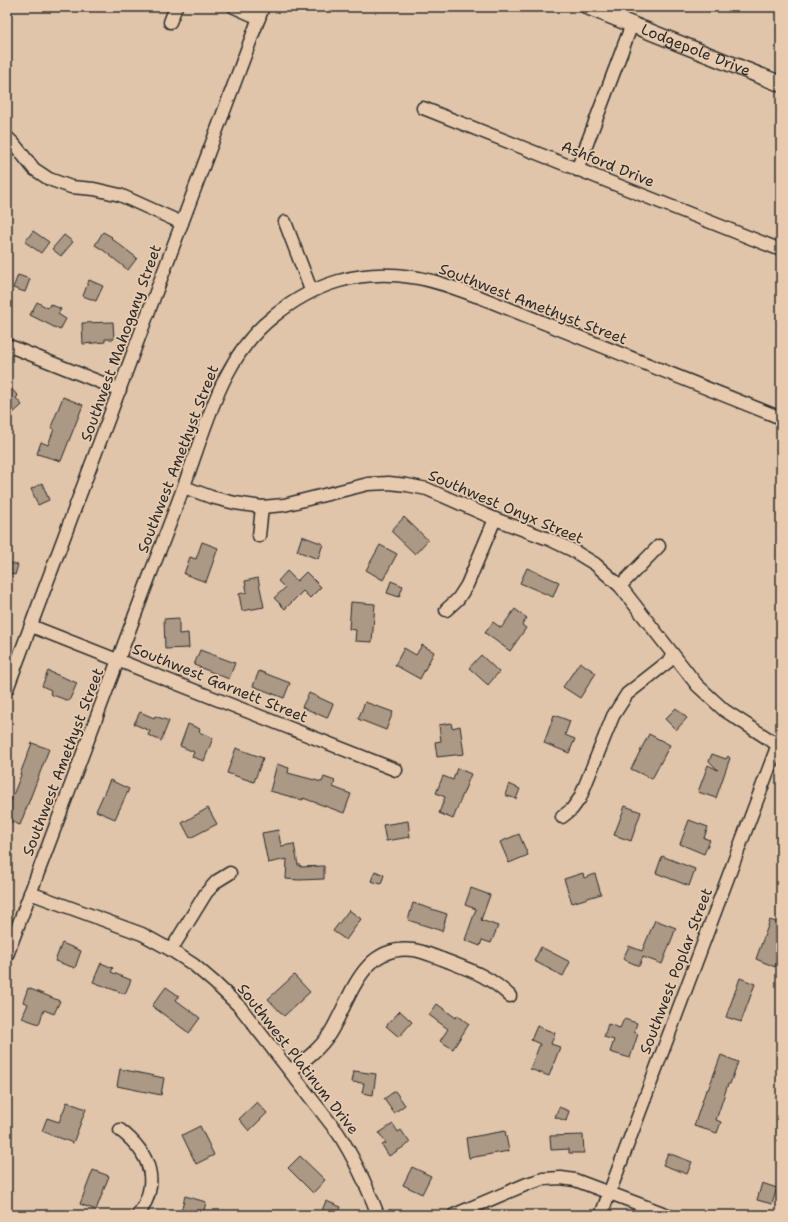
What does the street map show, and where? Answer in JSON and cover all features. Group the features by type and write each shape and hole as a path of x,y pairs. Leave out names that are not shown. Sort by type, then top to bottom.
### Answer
{"street":[{"path":"170,22 176,7"},
{"path":"234,7 261,12"},
{"name":"Lodgepole Drive","path":"588,7 781,84"},
{"name":"Southwest Mahogany Street","path":"7,689 261,12"},
{"path":"577,170 632,24"},
{"name":"Ashford Drive","path":"423,108 781,250"},
{"path":"7,137 34,168 49,179 71,186 94,189 120,195 182,223"},
{"path":"284,222 311,290"},
{"name":"Southwest Amethyst Street","path":"7,956 184,487 215,400 236,358 252,337 272,317 291,302 311,290 335,282 361,276 388,274 413,277 440,283 482,298 781,418"},
{"path":"7,345 120,390"},
{"name":"Southwest Onyx Street","path":"184,487 211,498 262,507 284,505 368,484 407,485 428,489 495,519 551,540 572,550 595,564 620,586 697,685 724,710 780,743"},
{"path":"259,536 262,507"},
{"path":"446,610 458,599 467,585 495,519"},
{"path":"620,586 659,546"},
{"name":"Southwest Garnett Street","path":"31,626 396,770"},
{"path":"562,817 572,809 580,798 613,716 627,694 674,657"},
{"name":"Southwest Poplar Street","path":"601,1215 780,743"},
{"path":"171,950 206,893 217,880 230,873"},
{"name":"Southwest Platinum Drive","path":"30,893 142,934 194,965 215,983 240,1008 338,1132 351,1152 378,1215"},
{"path":"290,1071 320,1046 329,1034 360,974 371,962 384,954 400,949 414,950 427,954 482,974 498,985 510,996"},
{"path":"120,1130 138,1146 148,1162 151,1178 149,1193 138,1215"},
{"path":"454,1215 527,1184 543,1179 561,1178 575,1180 668,1215"}],"building":[{"path":"33,231 49,242 41,253 25,242"},
{"path":"103,232 112,237 111,238 137,258 128,270 95,245"},
{"path":"64,235 73,242 61,256 52,249"},
{"path":"18,275 30,279 25,292 13,288"},
{"path":"89,280 103,286 96,301 83,296"},
{"path":"37,302 48,308 50,304 61,309 58,314 66,319 60,330 30,315"},
{"path":"113,322 114,339 105,339 105,342 83,344 82,323"},
{"path":"7,384 18,396 16,398 22,405 12,414 7,409"},
{"path":"63,397 83,405 61,461 37,454 41,442 48,445 54,429 51,427"},
{"path":"42,483 49,500 38,505 31,489"},
{"path":"404,517 428,540 415,554 391,531"},
{"path":"302,536 323,544 318,559 297,551"},
{"path":"202,542 218,548 206,582 184,574 190,557 196,559"},
{"path":"380,545 397,554 383,580 366,570"},
{"path":"7,562 18,565 15,575 7,572"},
{"path":"527,568 559,582 553,597 520,583"},
{"path":"287,571 297,581 306,572 321,587 310,598 303,591 285,609 274,598 285,588 278,581"},
{"path":"258,578 264,607 242,611 239,594 247,592 245,581"},
{"path":"391,581 403,586 399,597 387,593"},
{"path":"351,602 375,604 372,642 355,641 356,630 349,629"},
{"path":"515,609 527,618 522,625 526,628 510,651 485,633 493,622 501,628"},
{"path":"179,618 179,634 188,633 189,648 165,649 164,619"},
{"path":"422,645 434,652 420,679 395,665 404,648 416,655"},
{"path":"200,650 235,663 229,679 194,665"},
{"path":"481,655 499,672 488,685 469,668"},
{"path":"580,662 596,673 580,698 563,687"},
{"path":"48,671 77,683 69,701 50,694 51,690 42,686"},
{"path":"259,671 290,683 284,698 253,686"},
{"path":"309,693 333,704 327,718 302,707"},
{"path":"365,702 393,712 386,730 358,719"},
{"path":"676,708 687,718 676,730 665,719"},
{"path":"140,712 154,718 155,716 169,721 161,741 148,735 150,731 134,724"},
{"path":"554,715 570,721 565,735 575,739 569,753 544,743"},
{"path":"451,723 452,728 460,726 464,754 437,757 435,742 441,741 439,725"},
{"path":"188,724 200,729 199,732 213,738 204,761 192,757 194,752 180,746"},
{"path":"649,734 670,745 652,779 631,769"},
{"path":"32,743 49,749 20,825 7,820 7,810"},
{"path":"236,748 263,758 254,782 227,773"},
{"path":"712,754 726,759 728,756 730,758 716,798 698,792 708,765 718,770 709,761"},
{"path":"277,764 289,768 288,773 322,782 324,777 335,781 333,787 351,794 344,813 303,798 303,800 270,791"},
{"path":"457,768 471,774 453,819 439,813 445,797 436,793 443,776 453,780"},
{"path":"110,780 129,789 115,819 96,811"},
{"path":"509,784 520,789 516,799 505,795"},
{"path":"625,806 641,812 631,841 614,835"},
{"path":"208,808 217,824 190,838 182,823"},
{"path":"689,820 708,827 704,838 710,840 704,854 680,844"},
{"path":"408,821 410,837 386,841 383,825"},
{"path":"278,830 281,846 294,844 298,865 301,865 300,867 324,866 324,879 286,879 287,859 268,863 262,833"},
{"path":"519,834 528,855 509,863 500,842"},
{"path":"662,856 695,869 689,886 656,873"},
{"path":"375,871 384,875 381,884 371,881"},
{"path":"583,873 584,878 595,874 601,894 572,903 564,879"},
{"path":"471,888 490,895 481,920 498,926 491,943 482,940 480,946 465,940 476,909 465,905"},
{"path":"413,903 447,914 442,931 408,920"},
{"path":"349,910 361,919 346,940 333,931"},
{"path":"655,920 676,928 662,964 643,957 639,966 623,959 629,946 642,951"},
{"path":"770,920 781,924 781,950 775,967 756,959"},
{"path":"62,943 81,951 75,968 55,961"},
{"path":"541,947 570,962 563,976 534,961"},
{"path":"101,963 113,968 111,972 131,980 125,994 93,982"},
{"path":"294,975 310,992 284,1016 268,999"},
{"path":"740,978 755,984 741,1022 726,1017"},
{"path":"166,987 179,996 176,1000 200,1018 189,1033 152,1006"},
{"path":"28,988 60,1001 54,1014 44,1010 39,1024 22,1018 28,1004 23,1002"},
{"path":"437,1004 456,1018 457,1015 469,1024 453,1049 440,1041 448,1029 429,1015"},
{"path":"400,1011 412,1022 399,1037 386,1026"},
{"path":"624,1019 637,1023 634,1032 638,1034 630,1058 610,1052 614,1040 604,1037 608,1024 620,1028"},
{"path":"537,1026 555,1033 551,1044 560,1047 549,1076 530,1069 540,1044 531,1040"},
{"path":"721,1055 738,1062 730,1084 728,1084 716,1120 721,1122 717,1133 694,1126 706,1090 708,1090"},
{"path":"120,1069 164,1078 161,1095 117,1086"},
{"path":"354,1071 376,1074 373,1095 362,1093 364,1083 352,1082"},
{"path":"395,1091 405,1105 394,1113 384,1099"},
{"path":"67,1102 86,1109 73,1143 42,1131 47,1118 59,1122"},
{"path":"257,1102 267,1113 249,1131 239,1119"},
{"path":"559,1107 569,1111 566,1121 555,1117"},
{"path":"393,1124 398,1132 401,1130 410,1143 389,1156 382,1145 386,1143 379,1133"},
{"path":"200,1126 214,1155 196,1164 182,1135"},
{"path":"505,1131 509,1151 469,1158 466,1138"},
{"path":"583,1135 584,1153 569,1153 569,1149 551,1150 550,1136"},
{"path":"668,1153 692,1162 687,1174 663,1165"},
{"path":"300,1156 325,1180 313,1193 288,1168"},
{"path":"412,1167 431,1176 422,1194 403,1185"},
{"path":"93,1170 109,1176 96,1210 80,1204"},
{"path":"762,1183 777,1188 772,1204 757,1200"},
{"path":"185,1196 206,1202 203,1215 180,1215"},
{"path":"326,1201 341,1207 338,1215 320,1215"}]}
